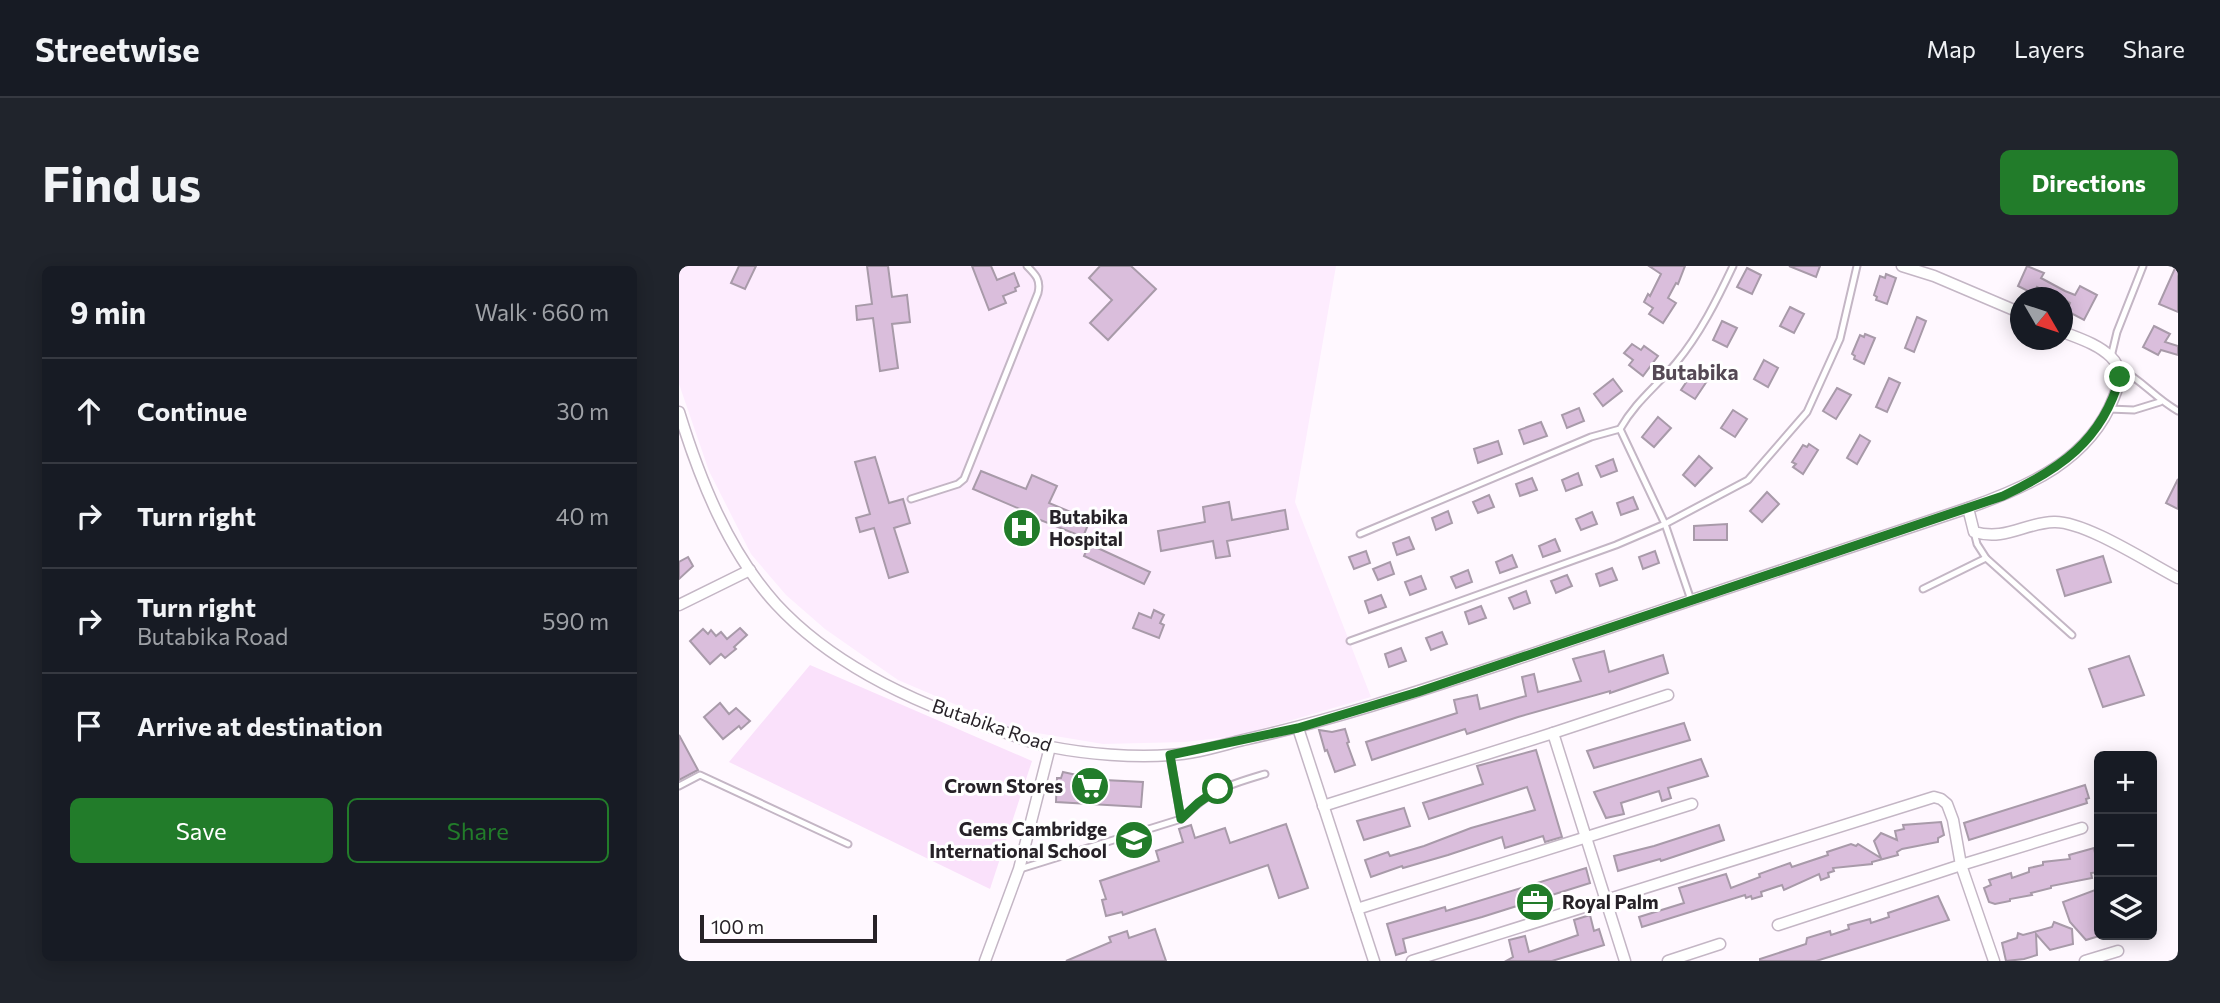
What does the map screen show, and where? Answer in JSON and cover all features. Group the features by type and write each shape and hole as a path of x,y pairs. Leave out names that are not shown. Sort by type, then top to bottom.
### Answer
{"street":[{"path":"1902,266 1934,276 2010,308"},
{"path":"2073,336 2111,356 2118,368"},
{"name":"Butabika Road","path":"679,412 700,475 727,533 750,570 777,605 840,657 874,678 949,715 1050,747 1102,753 1170,755 1298,728 1418,692 2003,496 2036,480 2077,453 2109,409 2120,377 2118,368"},
{"path":"1968,508 1974,532 1993,536 2051,522 2071,524 2178,578"},
{"path":"679,605 750,570"},
{"path":"1323,806 1668,695"},
{"path":"1298,728 1374,961"},
{"path":"1553,733 1625,961"},
{"path":"985,961 1019,869 1050,747"},
{"path":"1412,961 1934,797 1947,804 1953,820 1961,865 1994,961"},
{"path":"1357,909 1692,804"},
{"path":"1778,925 2083,828"},
{"path":"1668,961 1720,944"},
{"path":"2085,961 2119,951"}],"lane":[{"path":"911,499 958,484 964,479 1038,293 1040,285 1037,276 1027,266"},
{"path":"1360,534 1591,437 1620,429 1635,404 1675,364 1699,332 1733,266"},
{"path":"1350,641 1603,550 1665,524 1748,480 1807,412 1840,339 1857,266"},
{"path":"2111,356 2117,332 2143,266"},
{"path":"2118,368 2137,377 2160,401 2178,411"},
{"path":"2109,409 2134,410 2160,401"},
{"path":"1620,429 1665,524 1691,600"},
{"path":"1974,532 1977,544 1986,558 2072,635"},
{"path":"1923,589 1986,558"},
{"path":"1170,755 1181,819"},
{"path":"1019,869 1181,819 1218,789 1265,774"},
{"path":"679,786 700,775 848,844"}],"shaded area":[{"name":"Butabika Hospital","path":"679,266 1336,266 1295,502 1371,697 1237,736 1185,742 1103,744 1013,729 898,680 825,629 786,595 751,554 709,471 679,384"},
{"path":"810,665 1032,761 990,889 729,762"}],"building":[{"path":"739,266 756,266 745,289 731,283"},
{"path":"867,266 888,266 892,297 907,295 910,322 892,324 898,368 880,371 873,318 857,320 856,306 872,304"},
{"path":"972,266 991,266 997,280 1014,273 1019,286 1015,288 1016,291 1003,296 1006,303 989,310"},
{"path":"1100,266 1131,266 1156,289 1108,340 1090,323 1112,300 1089,278"},
{"path":"1649,266 1685,266 1678,284 1676,283 1668,298 1676,303 1663,323 1649,314 1653,308 1644,302 1661,274"},
{"path":"1789,266 1820,266 1816,277"},
{"path":"2027,266 2044,273 2041,278 2058,287 2020,287 2018,286"},
{"path":"2178,266 2178,312 2159,304"},
{"path":"1747,268 1761,275 1752,294 1737,287"},
{"path":"1886,274 1896,278 1887,304 1876,300 1874,295 1880,276 1885,278"},
{"path":"2080,286 2097,295 2084,320 2073,314 2073,294"},
{"path":"1790,307 1804,314 1794,333 1780,326"},
{"path":"1917,317 1926,321 1914,352 1905,348"},
{"path":"1722,321 1737,328 1727,347 1713,340"},
{"path":"2154,326 2170,334 2165,342 2178,346 2178,355 2161,350 2158,355 2143,347"},
{"path":"1865,334 1875,338 1864,364 1854,359 1852,354 1860,335 1864,337"},
{"path":"1632,344 1641,350 1644,346 1658,356 1643,376 1629,365 1633,360 1624,353"},
{"path":"1764,360 1778,368 1768,387 1754,379"},
{"path":"1693,372 1707,381 1695,399 1681,390"},
{"path":"1889,378 1900,383 1887,412 1876,407"},
{"path":"1613,379 1622,391 1603,406 1594,394"},
{"path":"1837,388 1851,395 1836,419 1823,411"},
{"path":"1579,408 1584,421 1567,428 1562,415"},
{"path":"1733,410 1747,419 1735,437 1721,428"},
{"path":"1658,417 1671,428 1654,447 1642,437"},
{"path":"1541,422 1547,436 1524,444 1519,430"},
{"path":"1860,435 1870,441 1857,464 1847,458"},
{"path":"1498,441 1502,454 1478,463 1474,449"},
{"path":"1809,444 1818,450 1803,474 1793,467 1796,464 1792,462 1803,445 1807,447"},
{"path":"1699,456 1712,468 1695,486 1683,475"},
{"path":"875,457 889,503 903,499 910,523 894,528 908,572 889,578 874,528 860,532 856,518 870,514 855,462"},
{"path":"1613,459 1617,471 1601,477 1596,466"},
{"path":"981,471 1026,489 1032,475 1057,486 1049,503 1090,520 1083,537 1033,517 1028,531 1015,525 1022,510 973,489"},
{"path":"1578,473 1582,485 1566,491 1562,480"},
{"path":"1532,478 1537,490 1520,496 1516,484"},
{"path":"2178,479 2178,509 2166,503"},
{"path":"1767,492 1779,504 1762,522 1750,511"},
{"path":"1489,495 1494,507 1478,513 1473,502"},
{"path":"1633,497 1638,509 1621,515 1617,503"},
{"path":"1229,502 1232,520 1285,510 1288,529 1227,541 1230,556 1216,558 1213,541 1161,551 1158,531 1205,522 1203,507"},
{"path":"1448,511 1452,523 1436,530 1432,518"},
{"path":"1592,512 1597,524 1581,530 1576,519"},
{"path":"1727,524 1727,540 1694,540 1694,526"},
{"path":"1409,537 1414,549 1397,555 1393,543"},
{"path":"1555,539 1560,551 1543,557 1539,546"},
{"path":"1089,544 1150,572 1144,584 1084,556"},
{"path":"1366,551 1370,563 1354,569 1349,557"},
{"path":"1655,551 1659,563 1643,569 1639,557"},
{"path":"1512,555 1517,567 1500,573 1496,562"},
{"path":"2103,556 2111,582 2065,596 2057,570"},
{"path":"688,557 693,566 679,579 679,562"},
{"path":"1390,562 1394,574 1378,580 1373,569"},
{"path":"1612,568 1617,580 1600,586 1596,574"},
{"path":"1468,570 1472,582 1456,588 1451,577"},
{"path":"1567,575 1572,586 1556,593 1551,581"},
{"path":"1421,576 1426,589 1410,595 1405,582"},
{"path":"1526,591 1530,603 1514,609 1509,598"},
{"path":"1381,595 1386,607 1369,613 1365,601"},
{"path":"1481,606 1486,618 1469,624 1465,612"},
{"path":"1154,610 1164,615 1160,623 1164,625 1159,638 1133,628 1139,613 1151,618"},
{"path":"740,628 747,635 734,647 736,649 725,658 721,654 710,664 690,641 703,629 708,634 711,630 716,636 721,632 727,639"},
{"path":"1442,632 1447,644 1431,650 1426,638"},
{"path":"1401,648 1406,661 1389,667 1385,654"},
{"path":"1604,651 1609,672 1663,655 1668,673 1610,693 1518,717 1467,734 1465,729 1372,760 1366,742 1457,713 1454,700 1477,695 1480,709 1526,696 1522,677 1534,674 1538,692 1581,681 1573,659"},
{"path":"2129,656 2144,695 2103,707 2089,669"},
{"path":"720,703 729,714 736,708 750,721 723,739 704,717"},
{"path":"1684,723 1690,740 1594,768 1587,751"},
{"path":"1345,729 1355,765 1335,772 1319,730 1332,732"},
{"path":"679,735 698,770 679,780"},
{"path":"1536,750 1562,837 1545,842 1543,836 1505,848 1502,837 1371,877 1365,860 1388,852 1390,856 1424,846 1471,828 1535,810 1527,787 1429,819 1423,803 1483,784 1477,766"},
{"path":"1701,759 1708,776 1668,788 1671,798 1662,801 1659,791 1621,803 1624,814 1606,818 1594,792"},
{"path":"1063,772 1086,777 1085,779 1143,782 1141,807 1056,802 1057,778 1061,778"},
{"path":"2085,785 2089,798 2086,799 2087,803 1969,840 1964,823"},
{"path":"1404,808 1410,826 1364,840 1357,821"},
{"path":"1941,822 1944,835 1938,838 1938,842 1902,849 1897,852 1898,855 1872,864 1833,868 1834,871 1828,873 1829,877 1821,880 1819,874 1784,890 1782,885 1761,892 1762,896 1752,899 1751,896 1746,898 1745,895 1642,927 1639,917 1684,903 1679,888 1726,874 1731,888 1760,877 1759,874 1790,863 1792,867 1851,844 1858,844 1881,858 1874,841 1881,833 1897,840 1895,831 1904,829 1903,825"},
{"path":"1286,824 1308,888 1279,898 1268,865 1123,915 1122,912 1106,916 1102,900 1106,899 1100,881 1159,861 1156,851 1183,842 1179,829 1191,825 1195,838 1225,828 1230,843"},
{"path":"1719,825 1724,840 1661,861 1660,859 1618,871 1614,856"},
{"path":"2094,848 2092,878 2051,886 2010,901 1995,904 1989,902 1984,888 1991,885 1989,880 2011,873 2012,878 2029,872 2029,868 2043,865 2043,862 2070,859 2069,855"},
{"path":"1586,868 1590,883 1403,939 1406,952 1396,955 1387,924 1445,907 1446,911"},
{"path":"2094,890 2094,938 2086,940 2070,922 2063,902"},
{"path":"1938,896 1949,920 1816,961 1760,961 1806,944 1807,938 1830,931 1831,935 1849,929 1848,925 1870,919 1871,923 1889,917 1888,913"},
{"path":"1590,915 1594,931 1599,929 1604,945 1552,961 1506,961 1513,957 1509,940 1525,936 1529,952 1578,935 1574,920"},
{"path":"2054,922 2072,929 2073,944 2050,950 2036,934 2037,955 2006,961 2002,943 2017,938 2018,933 2023,935 2052,927"},
{"path":"1155,929 1166,961 1066,961 1111,942 1109,937 1127,931 1129,938"}],"place":[{"name":"Butabika Hospital","path":"1022,528"},
{"name":"Crown Stores","path":"1090,786"},
{"name":"Gems Cambridge International School","path":"1134,840"},
{"name":"Royal Palm","path":"1535,902"}],"district":[{"name":"Butabika","path":"1695,373"}],"route":[{"path":"1218,789 1181,819 1170,755 1298,728 1418,692 2003,496 2036,480 2077,453 2109,409 2120,377"}]}
